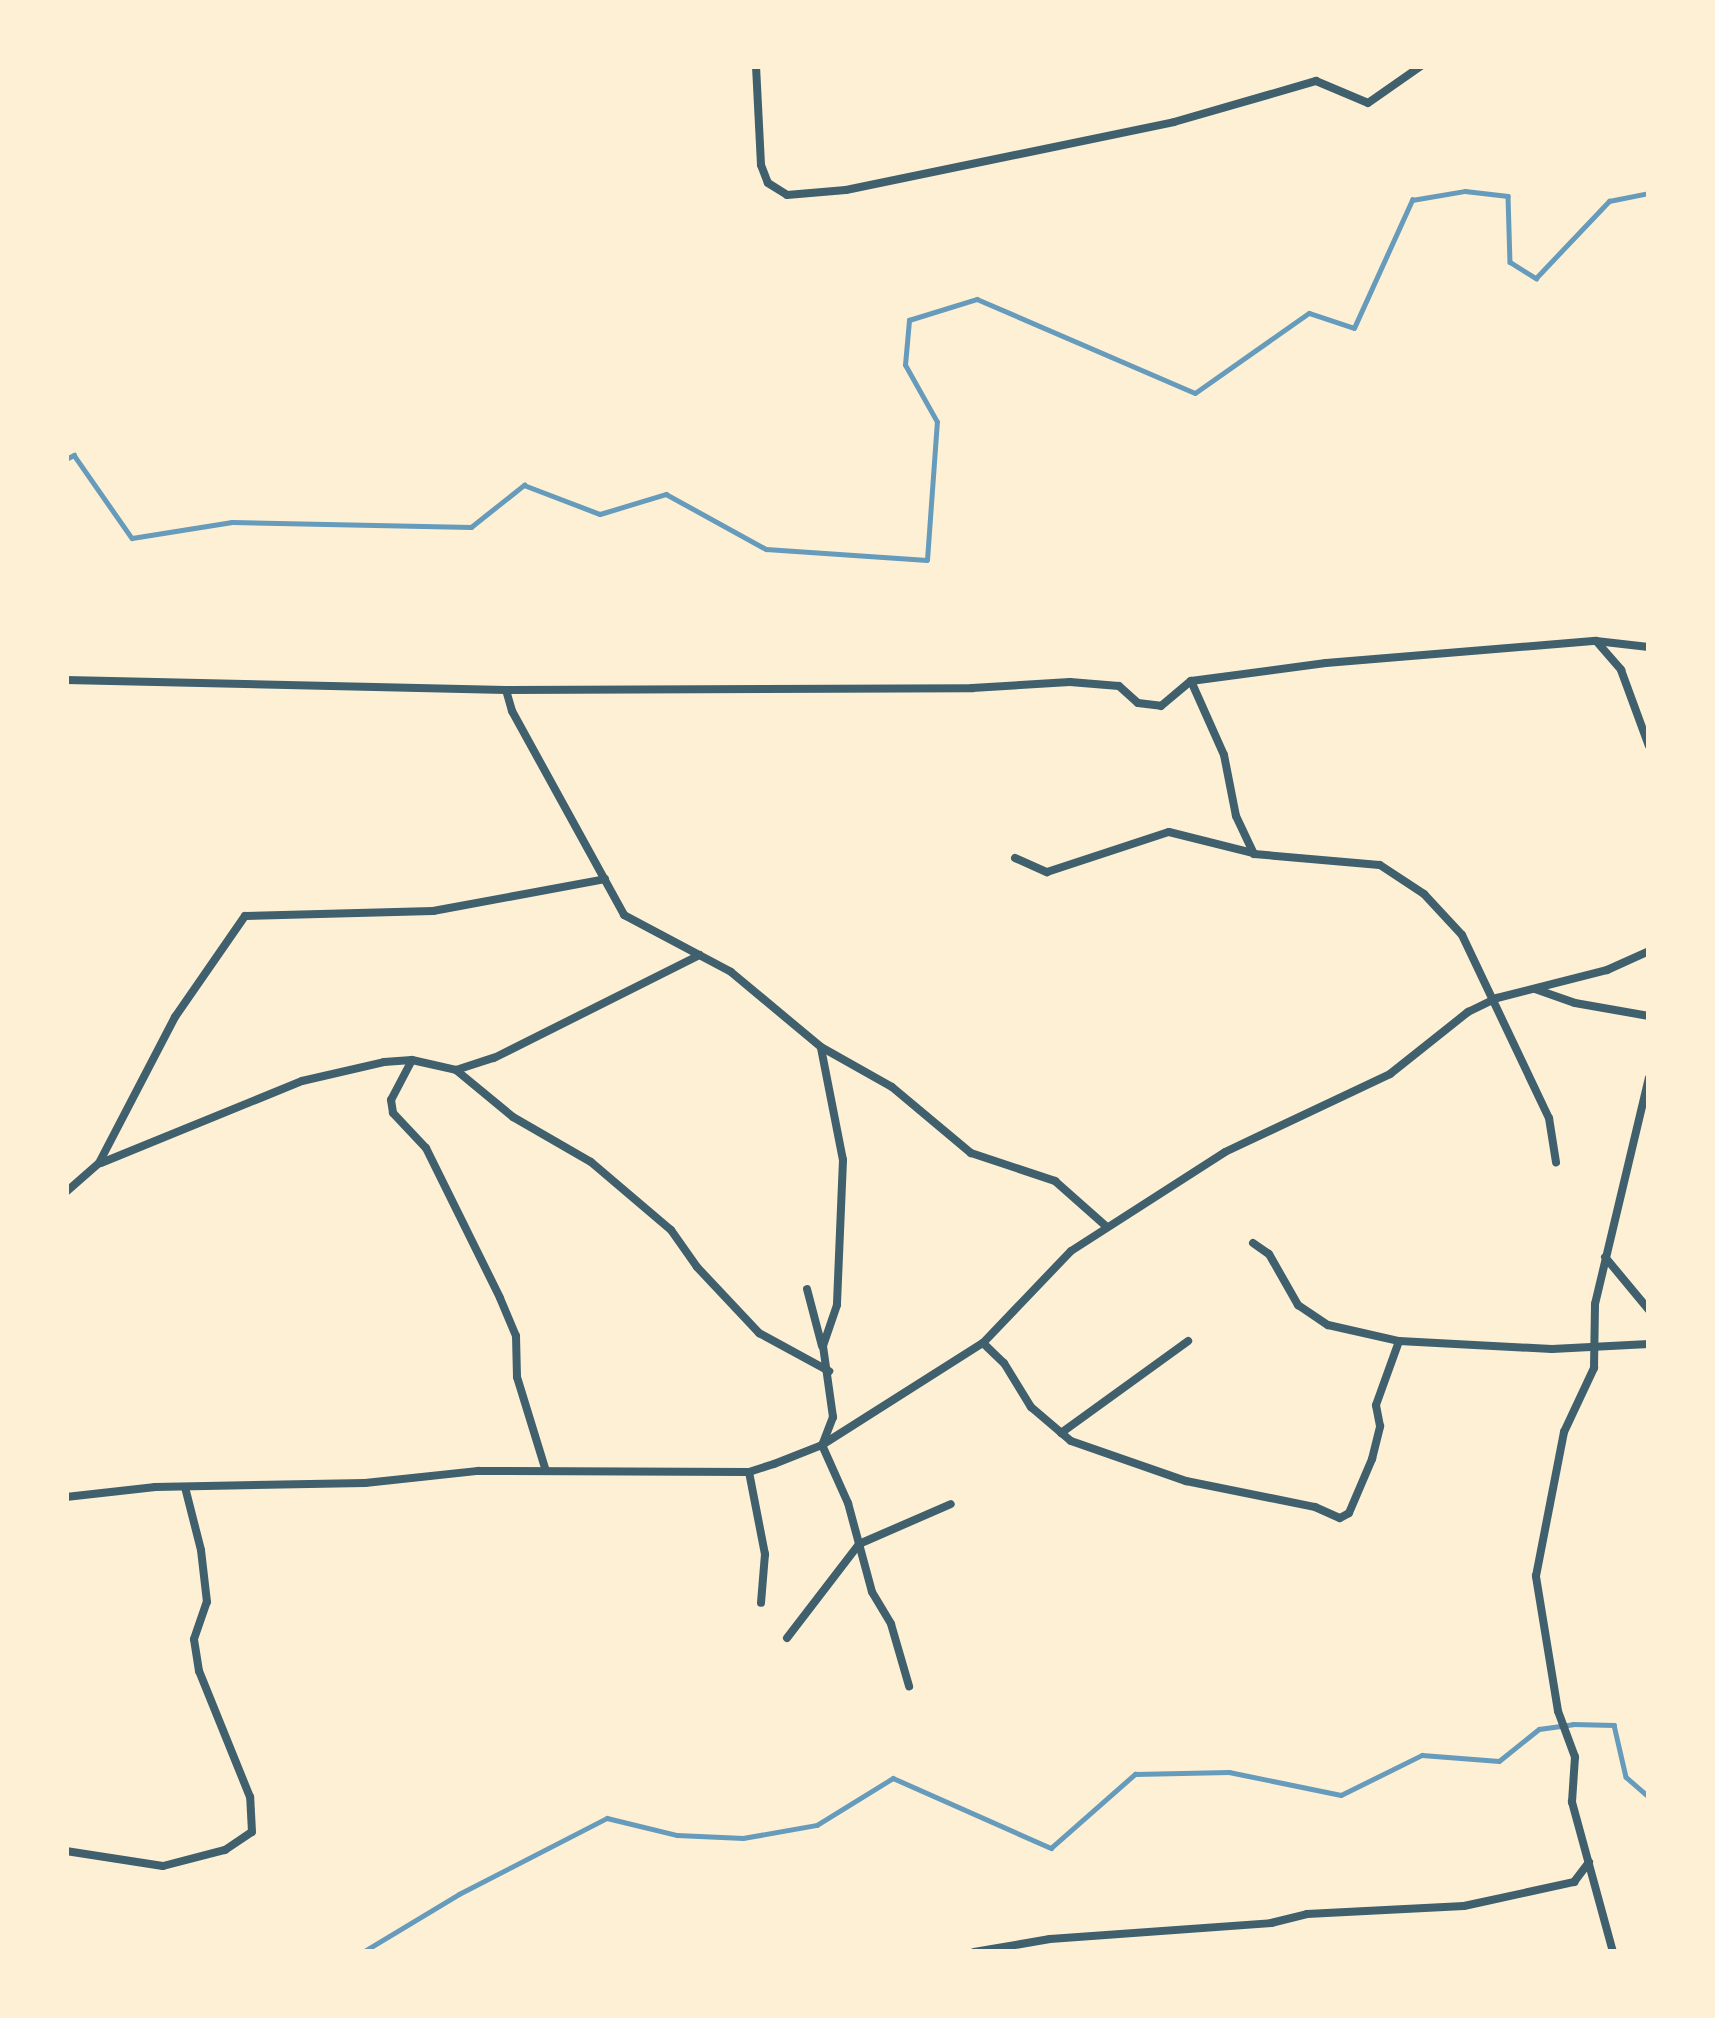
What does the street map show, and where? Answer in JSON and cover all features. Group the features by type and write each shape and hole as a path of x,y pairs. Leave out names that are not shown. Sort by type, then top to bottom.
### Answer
{"street":[{"path":"756,66 761,165 769,183 787,195 846,190 1174,122 1316,81 1368,103 1421,66"},
{"path":"1596,640 1621,670 1649,746"},
{"path":"66,680 506,690 972,688 1070,682 1119,686 1138,703 1161,706 1191,681 1326,663 1596,640 1649,647"},
{"path":"1191,681 1224,755 1236,816 1254,854"},
{"path":"506,690 512,711 624,915 701,954 761,993 821,1047 892,1087 971,1153 1069,1190 1107,1227"},
{"path":"1015,858 1047,872 1169,832 1254,854 1380,865 1394,872 1442,910 1497,998 1549,1118 1556,1162"},
{"path":"99,1163 175,1018 245,916 433,911 605,879"},
{"path":"66,1497 185,1486 345,1484 546,1471 748,1472 822,1445 983,1343 1057,1263 1226,1152 1390,1074 1448,1024 1497,998 1607,970 1649,951"},
{"path":"456,1070 494,1058 701,954"},
{"path":"1534,989 1575,1003 1649,1016"},
{"path":"821,1047 843,1160 837,1305 823,1346"},
{"path":"412,1060 391,1100 393,1113 426,1148 500,1298 516,1336 517,1377 546,1471"},
{"path":"66,1192 99,1163 302,1081 412,1060 456,1070 513,1117 591,1162 671,1230 697,1268 759,1334 830,1372"},
{"path":"1613,1952 1572,1802 1576,1757 1558,1713 1536,1576 1564,1432 1594,1369 1595,1304 1649,1078"},
{"path":"1253,1243 1269,1254 1298,1305 1317,1321 1399,1341 1552,1349 1649,1344"},
{"path":"1605,1257 1649,1310"},
{"path":"807,1289 830,1372 833,1417 822,1445 909,1686"},
{"path":"1061,1433 1188,1341"},
{"path":"983,1343 1004,1363 1031,1407 1061,1433 1186,1481 1346,1517 1379,1439 1376,1405 1399,1341"},
{"path":"748,1472 765,1554 761,1603"},
{"path":"66,1851 163,1866 225,1850 252,1832 250,1798 200,1671 194,1639 207,1602 201,1550 185,1486"},
{"path":"787,1638 859,1544 951,1504"},
{"path":"974,1952 1051,1940 1271,1923 1307,1914 1464,1906 1574,1882 1589,1860"}],"waterway":[{"path":"66,459 74,455 132,538 232,522 471,527 524,485 600,514 666,494 766,549 927,560 937,422 905,365 909,320 977,299 1195,393 1309,313 1354,328 1412,200 1465,191 1508,196 1510,262 1536,278 1609,201 1649,193"},
{"path":"363,1952 459,1894 607,1818 677,1835 743,1838 817,1825 893,1778 1051,1848 1135,1774 1229,1772 1341,1795 1422,1755 1499,1761 1539,1729 1614,1725 1626,1777 1649,1797"}]}
